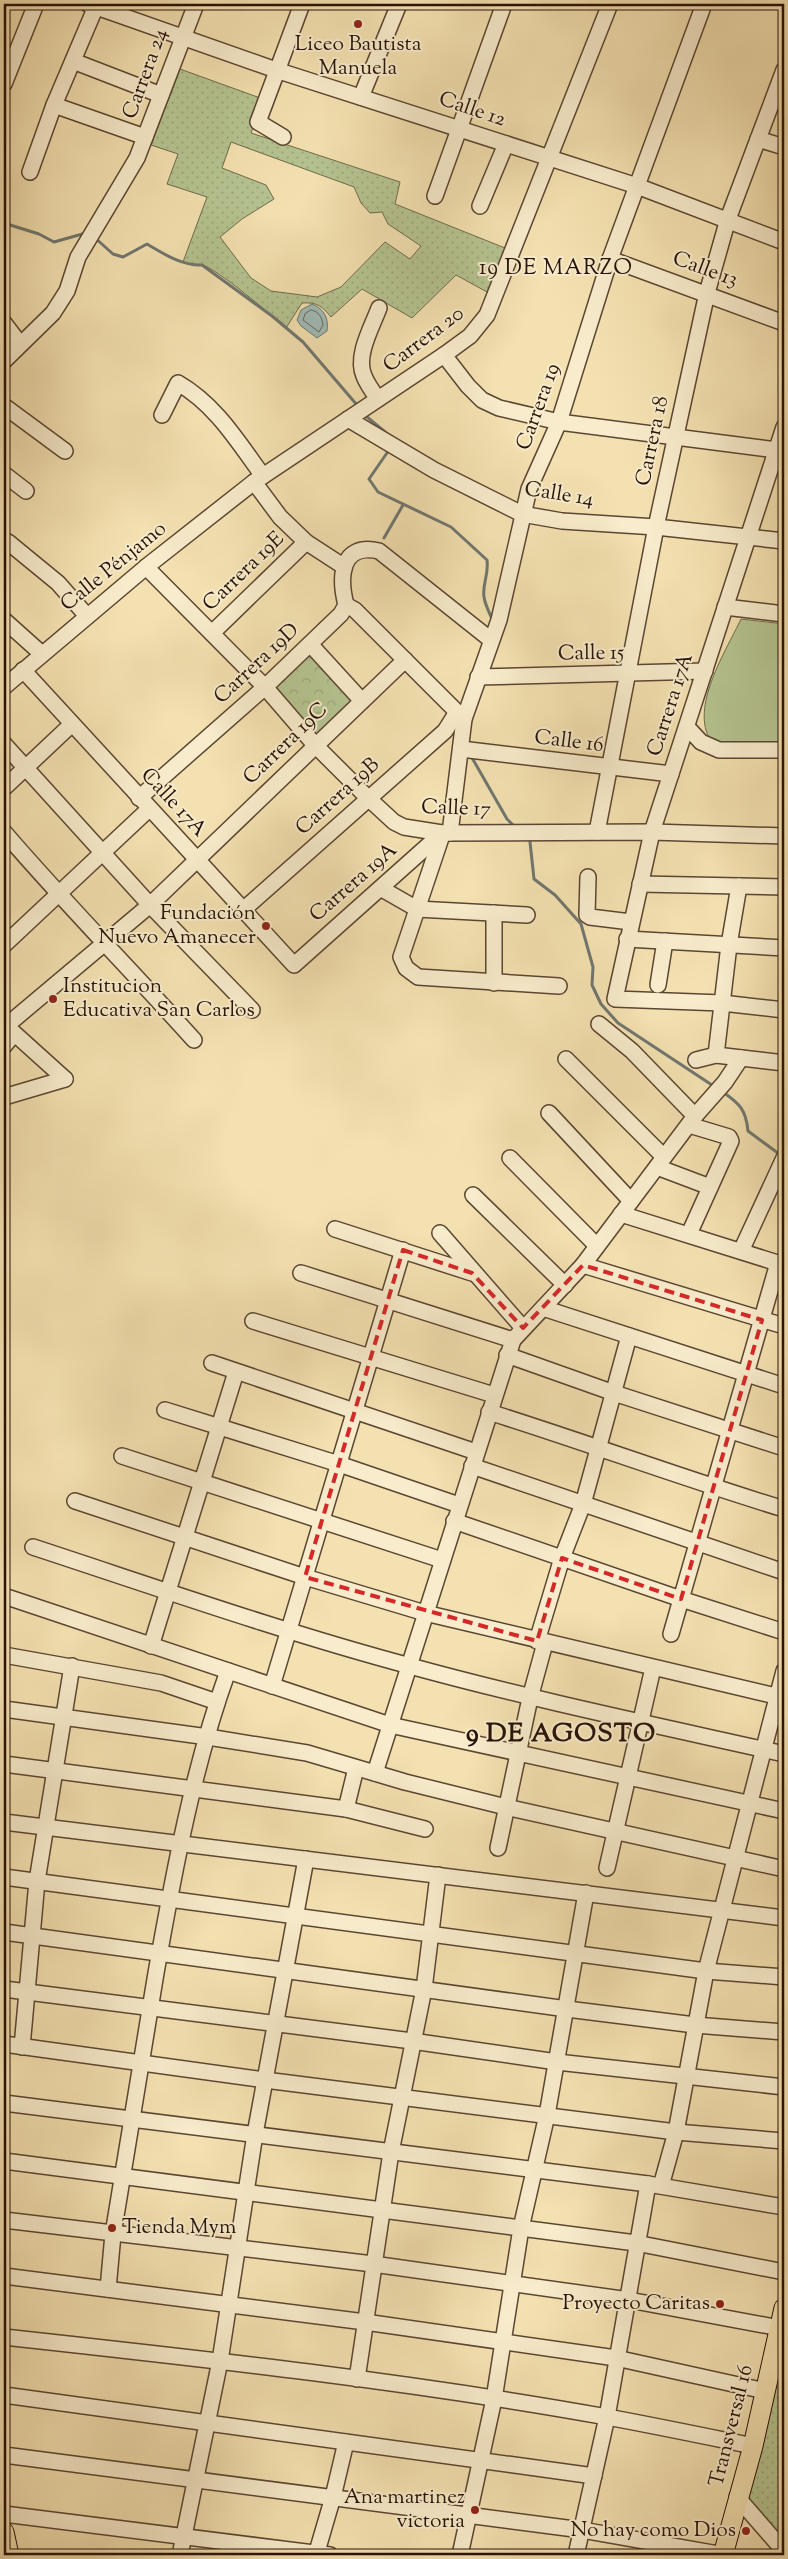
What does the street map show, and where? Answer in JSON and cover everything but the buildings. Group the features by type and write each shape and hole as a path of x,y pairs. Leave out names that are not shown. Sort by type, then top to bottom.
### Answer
{"main road":[{"name":"Transversal 16","path":"723,2555 752,2446 784,2308"},
{"path":"4,2532 9,2555"}],"street":[{"path":"4,84 36,4"},
{"name":"Carrera 24","path":"4,361 53,313 67,291 78,257 92,237 137,158 196,4"},
{"path":"283,137 258,122 302,4"},
{"path":"361,97 399,4"},
{"path":"435,196 504,4"},
{"name":"Carrera 20","path":"259,479 444,355 470,336 487,315 548,156 610,4"},
{"name":"Carrera 19","path":"494,983 418,977 406,968 401,957 446,833 461,749 460,716 478,677 499,620 529,489 560,422 610,259 704,4"},
{"path":"30,172 54,105 94,5"},
{"name":"Calle 12","path":"94,5 276,70 637,186 728,219 784,242"},
{"path":"73,61 161,95"},
{"name":"Carrera 18","path":"597,832 656,527 707,293 728,219 784,70"},
{"path":"54,105 145,138"},
{"path":"758,139 784,146"},
{"path":"480,206 506,144"},
{"name":"Calle 13","path":"610,259 707,293 784,323"},
{"path":"378,399 363,374 361,365 379,308"},
{"path":"4,322 20,344"},
{"path":"444,355 468,386 482,400 499,408 560,422 781,451"},
{"path":"162,415 178,383 196,394 215,411 259,479 280,517 306,542 343,566"},
{"path":"4,406 65,451"},
{"name":"Calle 14","path":"348,420 434,470 522,514 562,521 656,527 784,541"},
{"name":"Carrera 17A","path":"722,1003 615,999 652,832 747,537 781,451 784,428"},
{"path":"4,474 26,491"},
{"name":"Calle Pénjamo","path":"4,687 146,566 259,479"},
{"path":"8,542 58,583 87,616"},
{"name":"Carrera 19E","path":"212,632 306,542"},
{"path":"460,716 355,610 346,605 341,583 343,566 354,554 369,549 379,551 491,640"},
{"name":"Calle 17","path":"146,566 265,687 316,745 368,798 394,822 404,827 446,833 652,832 784,836"},
{"name":"Carrera 19D","path":"4,945 103,853 144,804 341,614 346,605"},
{"path":"725,607 784,614"},
{"path":"4,620 42,654"},
{"path":"310,644 362,701"},
{"name":"Carrera 19C","path":"8,1028 150,905 405,660"},
{"name":"Calle 17A","path":"23,670 144,804 294,965"},
{"name":"Calle 15","path":"478,677 705,671"},
{"name":"Carrera 19B","path":"243,910 460,716"},
{"path":"4,788 72,724"},
{"path":"686,727 701,742 719,750 784,750"},
{"path":"4,744 150,905 252,1010"},
{"name":"Calle 16","path":"461,749 671,774"},
{"path":"4,832 58,895 106,943 194,1040"},
{"name":"Carrera 19A","path":"294,965 446,833"},
{"path":"588,877 587,915 590,917 631,922"},
{"path":"640,884 784,888"},
{"path":"716,1055 729,945 739,886"},
{"path":"382,888 417,909 527,915"},
{"path":"494,913 494,983 558,986"},
{"path":"627,939 784,948"},
{"path":"658,985 665,941"},
{"path":"722,1003 784,1010"},
{"path":"598,1024 632,1051 692,1120 728,1137 731,1141 689,1234"},
{"path":"4,1046 8,1028 65,1079 4,1097"},
{"path":"696,1060 716,1055 784,1064"},
{"path":"375,1773 510,1347 523,1328 583,1264 692,1120 725,1082 741,1058"},
{"path":"566,1059 660,1162 710,1187"},
{"path":"548,1113 631,1201"},
{"path":"510,1158 597,1246"},
{"path":"741,1251 782,1162"},
{"path":"473,1195 565,1285"},
{"path":"621,1214 781,1264 762,1320 671,1634"},
{"path":"335,1229 472,1273"},
{"path":"440,1233 472,1273 523,1328"},
{"path":"272,1686 403,1250"},
{"path":"583,1264 784,1326"},
{"path":"301,1272 388,1300 510,1347 614,1393 784,1448"},
{"path":"542,1308 784,1386"},
{"path":"253,1320 494,1395"},
{"path":"498,1848 541,1642 562,1558 583,1504 629,1336"},
{"path":"212,1363 355,1411 583,1504 784,1572"},
{"path":"151,1646 236,1372"},
{"path":"165,1410 339,1464 459,1505"},
{"path":"489,1412 598,1446 714,1487 784,1509"},
{"path":"122,1456 442,1560"},
{"path":"75,1501 305,1577 425,1613 781,1698"},
{"path":"454,1521 784,1632"},
{"path":"33,1547 289,1631 409,1666 530,1698 784,1754"},
{"path":"4,1596 390,1726 628,1776 784,1812"},
{"path":"4,1655 161,1683 217,1702"},
{"path":"22,2047 37,1881 72,1666"},
{"path":"606,1868 653,1668"},
{"path":"108,2289 113,2234 122,2176 169,1899 192,1790 217,1702 228,1671"},
{"path":"576,2555 607,2417 616,2358 629,2300 636,2243 654,2185 676,2132 695,2025 720,1910 763,1750 781,1698 784,1671"},
{"path":"4,1709 208,1737 307,1753 356,1768 506,1806 784,1869"},
{"path":"4,1764 346,1809 425,1828"},
{"path":"346,1809 356,1768"},
{"path":"4,1822 784,1918"},
{"path":"180,2555 220,2361 255,2134 306,1859"},
{"path":"358,2379 373,2264 391,2152 424,1989 433,1934 438,1875"},
{"path":"4,1877 296,1918 433,1934 706,1971 784,1977"},
{"path":"460,2555 494,2399 521,2228 547,2115 586,1893"},
{"path":"4,1932 566,2009 695,2025 784,2032"},
{"path":"4,1989 412,2041 557,2062 784,2087"},
{"path":"4,2044 265,2080 676,2132 784,2141"},
{"path":"4,2102 654,2185 784,2207"},
{"path":"4,2161 636,2243 784,2272"},
{"path":"4,2220 373,2264 511,2285 629,2300 780,2328"},
{"path":"4,2276 365,2322 616,2358 765,2392"},
{"path":"4,2337 220,2361 358,2379 607,2417 752,2446"},
{"path":"4,2395 482,2459 594,2476"},
{"path":"4,2514 321,2555 346,2442"},
{"path":"4,2455 582,2530 723,2555"},
{"path":"737,2497 784,2551"}],"highlighted area":[{"path":"403,1250 472,1273 523,1328 583,1265 762,1320 681,1599 562,1558 537,1641 305,1577"}],"green space":[{"path":"180,69 263,99 251,133 400,182 395,204 505,248 487,292 456,275 412,318 362,289 331,317 319,306 312,303 302,303 286,328 219,274 202,265 183,262 207,197 167,184 178,154 151,145","holes":["231,142 354,187 361,203 370,213 382,212 388,224 421,246 410,259 385,242 341,287 317,297 271,291 251,278 220,237 242,219 274,199 266,185 222,168"]},
{"path":"741,619 784,624 784,746 739,746 711,741 705,728 704,713 712,680"},
{"path":"310,649 358,700 318,738 269,687"},
{"path":"784,2348 784,2539 746,2495 756,2472"}],"water":[{"path":"312,304 323,311 327,322 327,331 317,338 301,326 297,320 301,310"},
{"path":"229,2549 241,2550 247,2555 223,2555"}],"waterway":[{"path":"4,217 7,224 39,234 54,242 86,233"},
{"path":"94,237 113,254 123,257 147,244 187,264 202,265 272,316 303,342 357,405"},
{"path":"367,417 390,436"},
{"path":"389,450 369,479 378,492 451,527 487,560 484,597 493,621"},
{"path":"384,538 403,505"},
{"path":"471,756 507,819 515,827"},
{"path":"530,842 534,879 555,895 581,924 593,967 592,985 601,1004 618,1023 715,1087"},
{"path":"723,1092 741,1108 746,1118 748,1131 782,1156"}],"place":[{"name":"Liceo Bautista Manuela","path":"358,24"},
{"name":"Fundación Nuevo Amanecer","path":"266,926"},
{"name":"Institucion Educativa San Carlos","path":"53,999"},
{"name":"Tienda Mym","path":"112,2228"},
{"name":"Proyecto Caritas","path":"720,2304"},
{"name":"Ana martinez victoria","path":"475,2510"},
{"name":"No hay como Dios","path":"746,2531"}],"district":[{"name":"19 DE MARZO","path":"556,269"},
{"name":"9 DE AGOSTO","path":"561,1734"}]}
